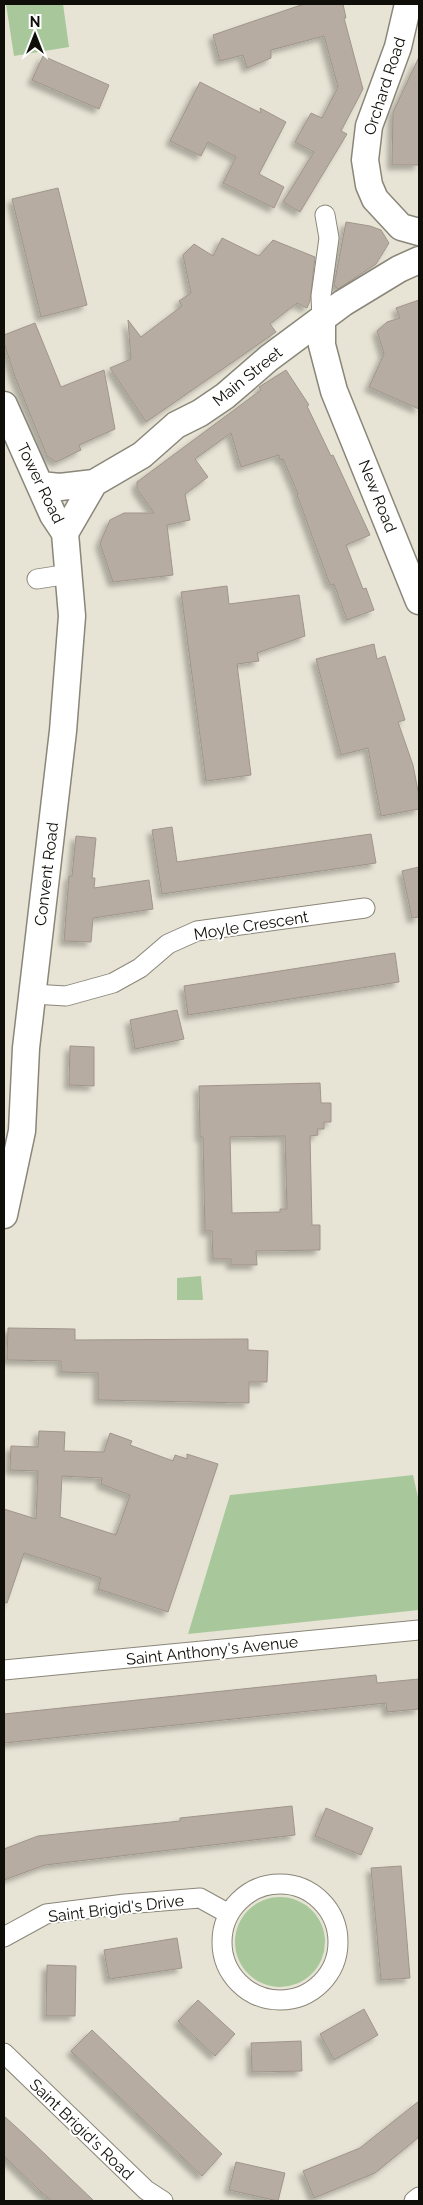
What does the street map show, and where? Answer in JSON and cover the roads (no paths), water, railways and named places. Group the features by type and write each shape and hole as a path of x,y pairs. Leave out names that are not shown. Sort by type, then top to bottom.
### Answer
{"street":[{"name":"Orchard Road","path":"408,4 398,47 369,126 365,151 366,169 374,199 410,229"},
{"path":"315,323 321,296 329,238 325,215"},
{"path":"409,264 404,256 410,229"},
{"name":"Main Street","path":"40,485 60,487 94,483 142,455 176,425 200,413 225,396 284,346 315,323 409,264"},
{"name":"New Road","path":"315,323 334,391 419,601"},
{"name":"New Road","path":"284,346 305,352 334,391"},
{"name":"Tower Road","path":"4,406 53,515 66,533"},
{"path":"66,533 94,483"},
{"name":"Convent Road","path":"4,1215 22,1131 26,1048 64,713 72,616 66,533"},
{"path":"37,579 69,574"},
{"name":"Moyle Crescent","path":"32,994 66,996 113,983 140,968 168,944 197,931 365,908"},
{"name":"Saint Anthony's Avenue","path":"4,1670 419,1630"},
{"path":"274,1884 292,1885 310,1892 324,1904 334,1920 338,1938 337,1956 329,1973 318,1986 302,1995 285,2000 267,1998 251,1992 227,1966 222,1949 222,1933 229,1914 240,1900 256,1889 274,1884"},
{"name":"Saint Brigid's Drive","path":"4,1936 46,1914 125,1904 200,1898 229,1914"},
{"name":"Saint Brigid's Road","path":"4,2053 146,2190 163,2201"},
{"path":"414,2201 419,2197"}]}
